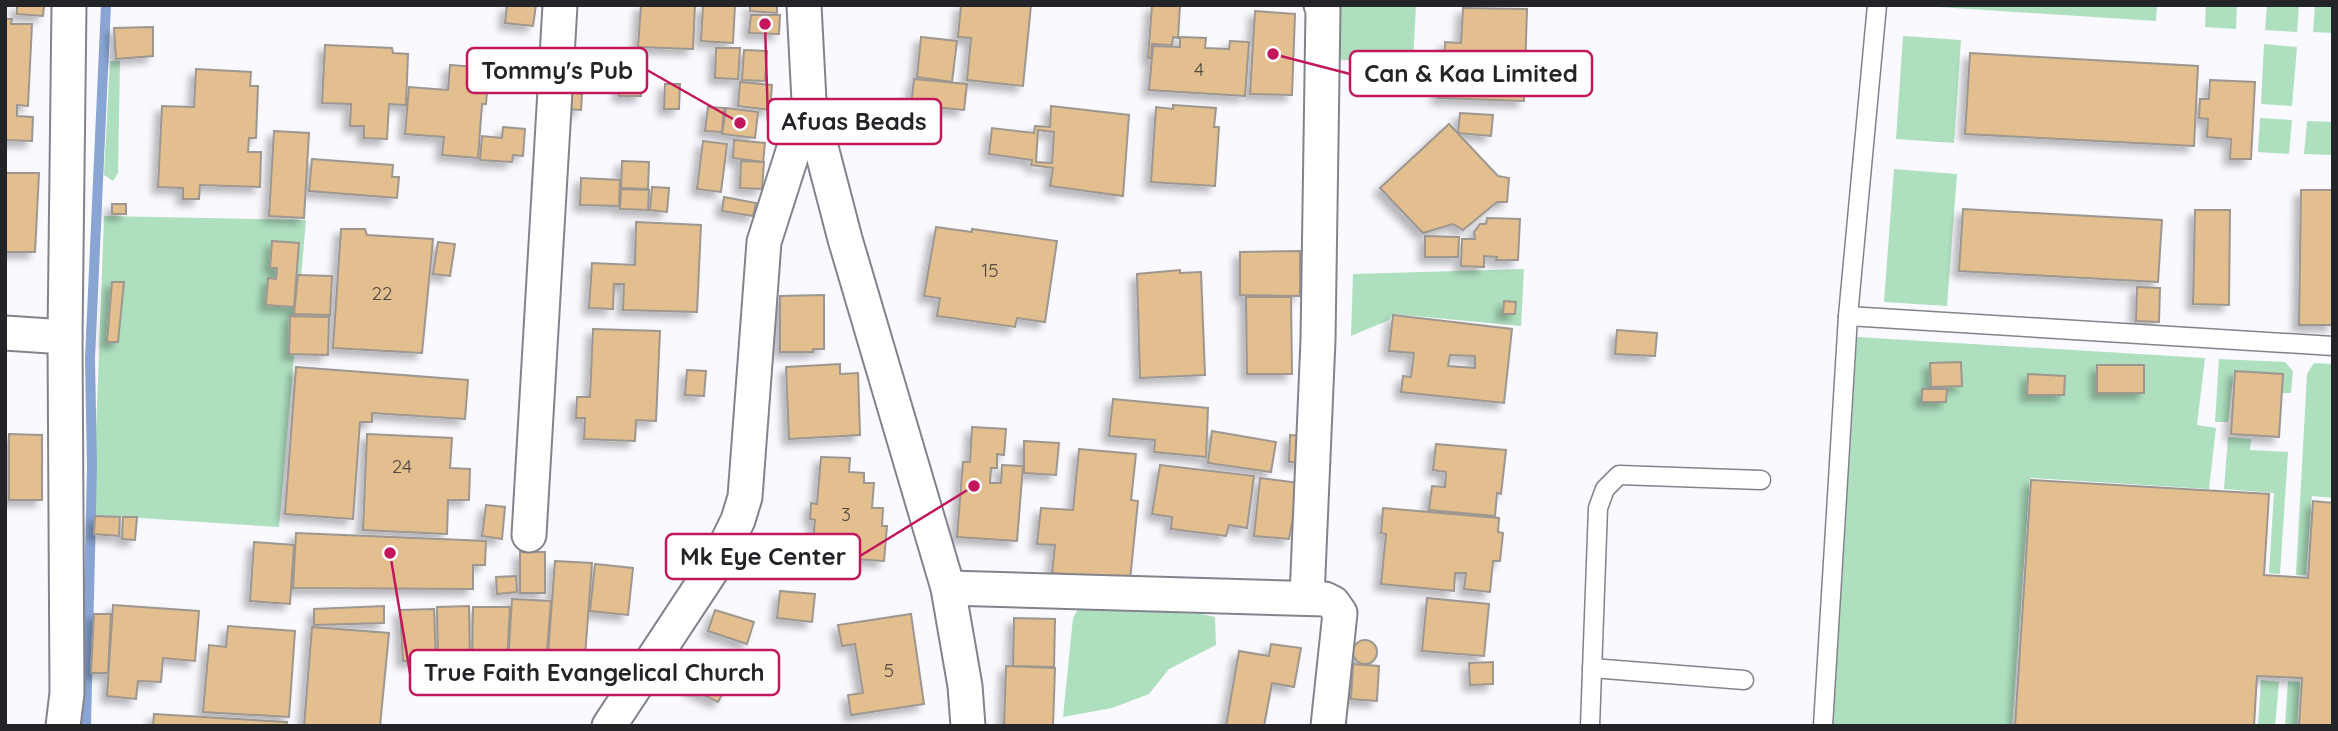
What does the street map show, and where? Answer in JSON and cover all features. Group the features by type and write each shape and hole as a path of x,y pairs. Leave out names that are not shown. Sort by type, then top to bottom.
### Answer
{"street":[{"path":"63,726 67,693 65,337 69,5"},
{"path":"529,535 560,5"},
{"path":"804,5 809,101 845,239 948,588 965,686 968,726"},
{"path":"1307,597 1318,340 1321,5"},
{"path":"609,726 719,558 738,520 745,497 764,242 809,101"},
{"path":"5,333 65,337"},
{"path":"948,588 1325,599 1333,603 1340,613 1328,726"}],"lane":[{"path":"1823,726 1848,316 1877,5"},
{"path":"1848,316 2333,346"},
{"path":"1590,726 1598,508 1605,489 1619,475 1761,480"},
{"path":"1592,668 1744,680"}],"green space":[{"path":"1416,5 1413,62 1337,60 1337,7"},
{"path":"1908,5 2157,5 2156,21"},
{"path":"2206,5 2237,5 2236,29 2205,27"},
{"path":"2267,5 2299,5 2297,32 2265,30"},
{"path":"2315,5 2333,5 2333,33 2313,32"},
{"path":"1903,36 1961,40 1954,143 1896,139"},
{"path":"2264,44 2297,47 2292,106 2261,104"},
{"path":"110,61 120,61 118,173 113,181 104,175"},
{"path":"2260,118 2292,120 2289,154 2258,152"},
{"path":"2307,121 2333,122 2333,155 2304,154"},
{"path":"1894,169 1957,174 1947,306 1884,302"},
{"path":"104,216 306,220 279,527 93,515"},
{"path":"1524,269 1521,326 1393,314 1389,320 1351,336 1353,274"},
{"path":"1857,337 2205,358 2197,425 2216,428 2209,489 2030,478 2012,726 1833,726"},
{"path":"2219,359 2285,362 2293,371 2291,393 2282,393 2283,374 2234,370 2228,422 2215,422"},
{"path":"2314,363 2333,364 2333,498 2312,496 2306,575 2296,575 2307,374"},
{"path":"2228,437 2251,439 2250,450 2288,452 2280,574 2269,573 2274,493 2224,489"},
{"path":"1078,609 1202,614 1215,617 1216,645 1169,669 1149,694 1112,708 1063,717 1073,618"},
{"path":"2261,680 2279,682 2275,726 2258,726"},
{"path":"2288,681 2300,682 2297,726 2285,726"}],"building":[{"path":"17,5 44,5 43,16 17,14"},
{"path":"507,5 536,5 533,26 505,23"},
{"path":"641,5 695,5 693,49 638,47"},
{"path":"703,5 735,5 733,43 701,41"},
{"path":"750,5 777,5 777,13 750,11"},
{"path":"961,5 1031,5 1023,86 967,80 971,38 958,37"},
{"path":"1152,5 1180,5 1178,38 1173,37 1172,45 1152,44 1151,58 1148,58"},
{"path":"1463,8 1527,9 1524,101 1438,98 1438,76 1444,76 1445,42 1461,43"},
{"path":"1255,11 1295,14 1292,95 1250,94"},
{"path":"751,15 780,15 779,34 749,33"},
{"path":"5,19 12,19 11,24 32,24 28,106 17,105 17,116 33,117 32,141 5,140"},
{"path":"153,27 153,56 116,59 114,28"},
{"path":"921,37 957,41 952,82 917,77"},
{"path":"1180,37 1206,38 1205,48 1229,49 1230,41 1249,42 1245,96 1149,90 1153,46 1180,47"},
{"path":"325,45 392,48 393,53 408,54 406,105 389,104 387,139 364,138 364,126 350,126 351,104 322,103"},
{"path":"716,48 740,48 738,79 715,78"},
{"path":"744,50 767,51 765,81 742,80"},
{"path":"1970,53 2198,66 2194,146 1965,134"},
{"path":"450,65 489,68 486,104 482,104 478,158 442,155 444,137 405,134 409,87 448,90"},
{"path":"196,69 251,72 250,86 258,86 256,138 249,138 248,152 261,152 260,187 200,185 199,199 183,199 183,188 158,187 162,106 194,107"},
{"path":"620,73 642,74 641,96 619,96"},
{"path":"914,79 967,84 964,110 911,105"},
{"path":"2210,80 2255,82 2251,159 2230,159 2231,139 2207,137 2208,119 2199,118 2200,99 2209,99"},
{"path":"740,82 772,85 770,110 738,106"},
{"path":"665,84 680,84 679,109 664,109"},
{"path":"567,92 582,94 581,110 565,109"},
{"path":"1173,105 1216,108 1214,127 1219,127 1215,186 1151,182 1156,107 1173,109"},
{"path":"1051,106 1129,115 1123,196 1050,186 1053,168 1031,165 1032,160 989,154 992,128 1034,133 1035,126 1050,127","holes":["1038,130 1054,132 1052,163 1036,162"]},
{"path":"708,107 724,108 722,132 705,131"},
{"path":"726,108 758,112 755,138 722,134"},
{"path":"1460,113 1493,115 1491,136 1458,133"},
{"path":"1449,124 1498,176 1509,178 1507,202 1497,202 1463,230 1453,224 1423,233 1380,188"},
{"path":"503,127 525,129 523,156 513,155 512,162 480,160 482,136 502,138"},
{"path":"274,131 309,133 304,218 269,216"},
{"path":"734,140 765,143 763,162 733,158"},
{"path":"703,141 727,144 721,192 697,189"},
{"path":"312,159 393,165 392,177 399,177 397,198 309,191"},
{"path":"622,161 649,162 648,189 621,188"},
{"path":"741,161 764,162 762,189 740,188"},
{"path":"5,173 39,173 35,252 5,252"},
{"path":"581,178 620,180 619,206 580,205"},
{"path":"652,187 669,188 667,212 650,210"},
{"path":"621,189 649,190 648,210 620,209"},
{"path":"2301,190 2333,190 2333,325 2299,325"},
{"path":"724,197 756,203 753,216 722,211"},
{"path":"112,204 126,204 126,214 112,214"},
{"path":"1963,209 2162,220 2158,282 1959,271"},
{"path":"2195,210 2230,210 2229,305 2193,304"},
{"path":"1487,218 1520,219 1518,260 1496,260 1497,257 1484,256 1484,267 1461,266 1462,239 1475,239 1474,232 1480,224 1486,224"},
{"path":"636,222 701,225 697,312 623,310 624,284 614,284 613,309 589,308 592,263 635,265"},
{"path":"936,227 972,232 972,229 1057,241 1045,322 1017,318 1015,327 937,316 940,298 924,296"},
{"path":"341,229 365,229 367,235 433,239 422,353 333,348"},
{"path":"1425,236 1459,237 1458,257 1425,257"},
{"path":"272,241 299,243 294,307 266,305 268,278 276,279 277,268 270,268"},
{"path":"438,242 455,244 450,276 433,274"},
{"path":"1300,251 1300,296 1240,295 1240,252"},
{"path":"1180,270 1180,273 1201,272 1205,375 1140,378 1137,274"},
{"path":"298,275 332,276 330,315 294,314"},
{"path":"112,282 124,282 118,342 107,342"},
{"path":"2137,287 2160,288 2159,322 2136,321"},
{"path":"824,295 824,349 813,349 813,352 780,352 780,296"},
{"path":"1246,297 1291,297 1292,374 1247,374"},
{"path":"1504,301 1516,302 1515,314 1503,314"},
{"path":"1393,315 1512,329 1504,403 1401,392 1403,376 1411,377 1414,353 1389,351","holes":["1450,355 1475,356 1475,368 1448,366"]},
{"path":"290,316 329,317 328,355 289,354"},
{"path":"593,329 660,331 656,421 636,420 635,441 584,439 585,418 576,418 577,397 590,397"},
{"path":"1617,330 1657,333 1655,356 1615,354"},
{"path":"1961,362 1962,386 1931,387 1930,363"},
{"path":"840,364 840,374 858,373 860,435 789,439 786,367"},
{"path":"2097,365 2144,365 2144,393 2097,393"},
{"path":"296,367 468,380 465,419 372,413 372,422 360,422 353,519 285,514"},
{"path":"687,370 706,371 704,396 685,395"},
{"path":"2235,371 2283,374 2279,437 2231,434"},
{"path":"2028,374 2065,376 2064,395 2027,395"},
{"path":"1922,389 1947,389 1946,402 1922,402"},
{"path":"1113,399 1208,408 1206,457 1154,452 1155,440 1109,436"},
{"path":"972,427 1006,429 1004,455 997,454 997,468 991,468 990,483 1001,483 1002,465 1023,466 1017,541 957,537 963,462 970,462"},
{"path":"1212,431 1276,442 1271,472 1208,463"},
{"path":"9,434 42,435 42,500 9,500"},
{"path":"367,434 452,438 450,468 470,469 469,500 448,500 447,534 363,530"},
{"path":"1290,435 1304,436 1303,463 1289,462"},
{"path":"1024,441 1059,443 1056,475 1024,473"},
{"path":"1436,444 1506,450 1501,494 1497,493 1495,516 1429,510 1432,486 1445,487 1446,472 1433,470"},
{"path":"1079,449 1136,454 1131,500 1138,501 1130,580 1052,573 1055,545 1037,544 1041,508 1073,510"},
{"path":"821,457 850,458 849,472 864,473 864,483 874,483 872,508 883,508 882,526 887,526 884,561 839,558 840,542 833,541 831,557 812,555 815,520 810,519 811,503 817,504"},
{"path":"1160,465 1254,476 1247,528 1229,525 1226,536 1171,529 1172,517 1152,514"},
{"path":"1260,478 1300,483 1289,539 1254,536"},
{"path":"2031,480 2269,494 2264,575 2308,578 2313,501 2333,503 2333,726 2299,726 2302,678 2257,676 2254,726 2015,726"},
{"path":"486,505 505,507 502,539 482,536"},
{"path":"1383,508 1499,518 1498,532 1503,533 1500,561 1493,561 1490,592 1464,589 1466,573 1455,573 1454,591 1381,584 1386,534 1381,533"},
{"path":"95,516 120,517 119,536 94,534"},
{"path":"123,517 137,517 135,540 122,539"},
{"path":"296,533 486,541 485,565 473,565 473,589 293,588"},
{"path":"254,542 294,545 290,604 250,601"},
{"path":"520,552 545,552 545,593 520,593"},
{"path":"555,561 592,563 585,656 548,654"},
{"path":"595,564 633,568 628,615 590,611"},
{"path":"516,576 517,592 497,594 496,577"},
{"path":"780,591 815,594 812,622 777,618"},
{"path":"1427,598 1489,604 1484,656 1422,651"},
{"path":"512,599 551,601 546,664 508,662"},
{"path":"113,605 199,611 195,661 163,658 161,682 138,681 136,699 107,696"},
{"path":"384,606 384,623 314,625 314,609"},
{"path":"469,606 470,661 438,662 437,607"},
{"path":"473,607 510,607 507,662 472,662"},
{"path":"434,609 436,661 403,661 400,610"},
{"path":"715,610 754,622 747,644 708,631"},
{"path":"94,614 111,614 108,673 91,673"},
{"path":"911,614 924,704 851,715 848,695 863,693 855,644 842,646 838,625"},
{"path":"1014,618 1055,619 1054,667 1013,666"},
{"path":"228,626 295,631 289,717 203,712 209,645 226,647"},
{"path":"312,627 389,633 380,726 304,726"},
{"path":"1365,640 1374,643 1377,652 1374,661 1365,664 1356,661 1353,652 1356,643"},
{"path":"1271,644 1301,648 1294,687 1272,683 1264,726 1226,726 1239,651 1269,656"},
{"path":"1493,662 1493,684 1470,685 1469,663"},
{"path":"1353,664 1379,666 1377,701 1351,699"},
{"path":"1006,666 1055,668 1053,726 1004,725"},
{"path":"699,668 729,682 718,702 689,688"},
{"path":"154,714 287,722 286,726 153,726"}],"waterway":[{"path":"86,726 92,467 90,358 106,5"}],"place":[{"name":"Afuas Beads","path":"765,24"},
{"name":"Can & Kaa Limited","path":"1273,54"},
{"name":"Tommy's Pub","path":"740,123"},
{"name":"Mk Eye Center","path":"974,486"},
{"name":"True Faith Evangelical Church","path":"390,553"}]}
